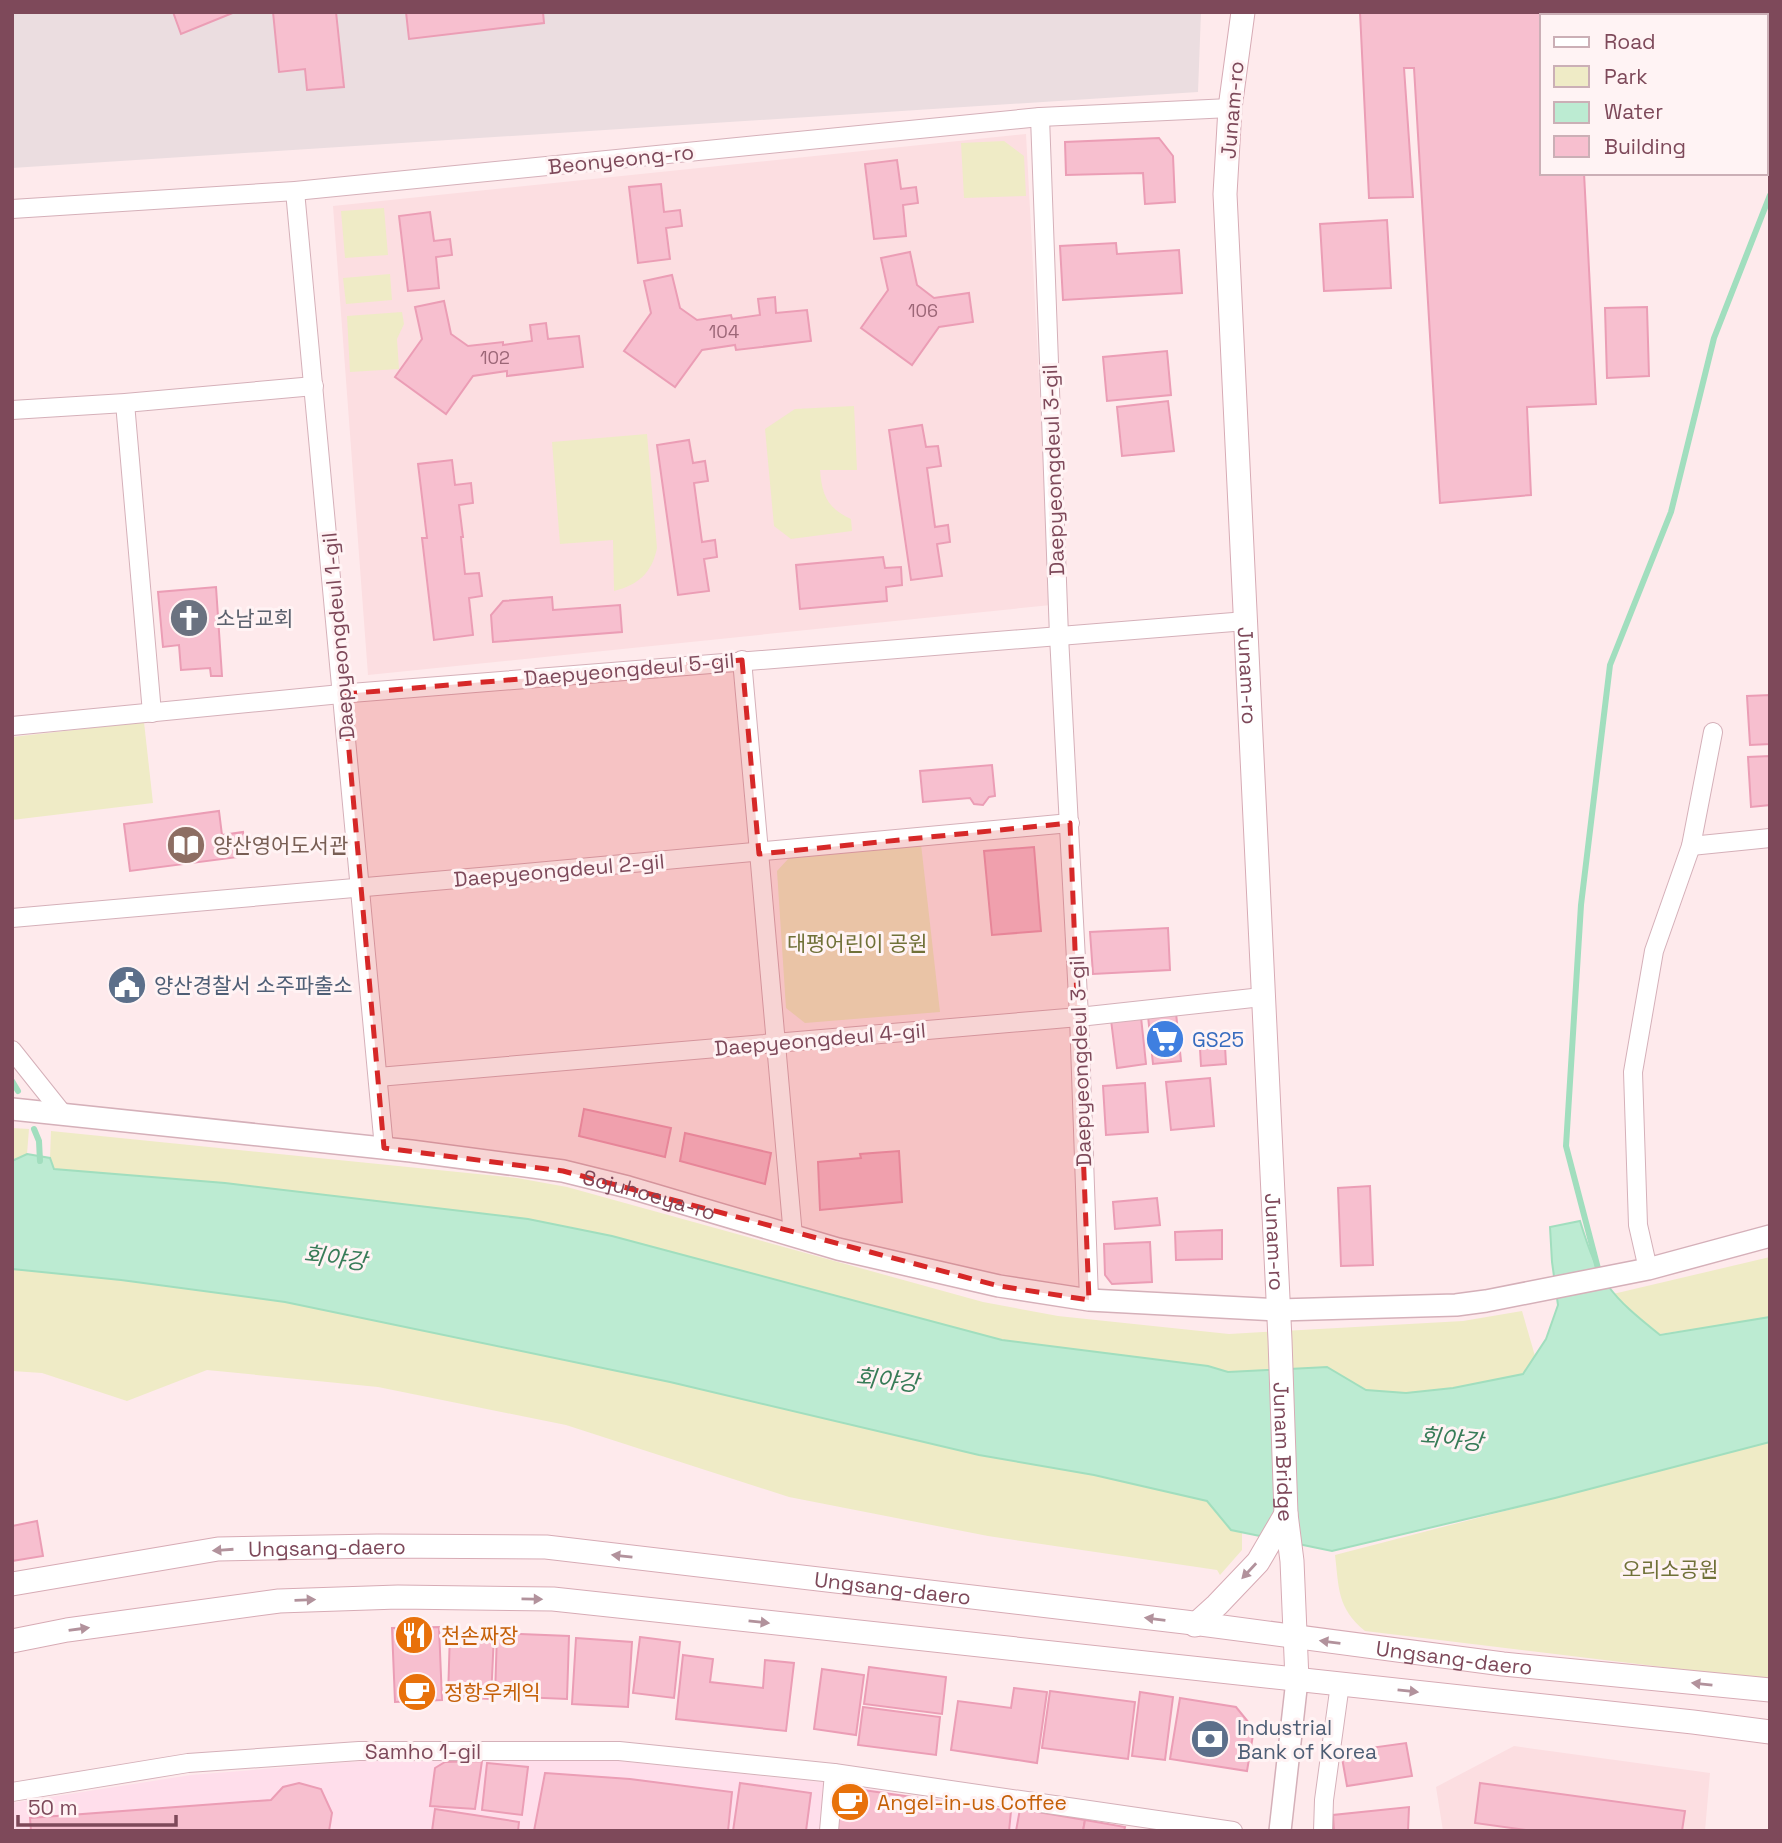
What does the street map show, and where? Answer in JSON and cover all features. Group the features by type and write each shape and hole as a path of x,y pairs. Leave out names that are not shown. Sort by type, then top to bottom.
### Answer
{"main road":[{"name":"Junam-ro","path":"1243,12 1230,108 1225,194 1280,1340"},
{"name":"Junam Bridge","path":"1280,1340 1286,1514 1292,1561 1297,1680"},
{"path":"1195,1625 1258,1562 1286,1514"},
{"name":"Ungsang-daero","path":"12,1584 218,1549 377,1546 546,1548 1503,1664 1770,1690"},
{"name":"Ungsang-daero","path":"12,1642 67,1630 279,1601 398,1597 553,1599 1770,1732"}],"street":[{"name":"Beonyeong-ro","path":"12,209 295,191 1040,117 1230,108"},
{"name":"Daepyeongdeul 3-gil","path":"1040,117 1059,636 1079,1017 1089,1300"},
{"name":"Daepyeongdeul 1-gil","path":"295,191 344,694 384,1148"},
{"path":"12,410 125,404 314,386"},
{"path":"125,404 152,713"},
{"name":"Daepyeongdeul 5-gil","path":"12,726 742,660 1246,621"},
{"path":"742,660 793,1236"},
{"path":"1643,1270 1638,1226 1633,1072 1654,951 1691,846 1713,732"},
{"path":"759,854 1070,823"},
{"path":"1691,846 1770,838"},
{"name":"Daepyeongdeul 2-gil","path":"360,886 759,854"},
{"path":"12,918 360,886"},
{"name":"Daepyeongdeul 4-gil","path":"378,1077 1079,1017 1262,997"},
{"path":"12,1050 63,1114"},
{"name":"Sojuhoeya-ro","path":"12,1109 384,1148 563,1171 628,1187 838,1249 999,1286 1089,1300 1279,1310 1456,1305 1643,1270 1770,1236"},
{"path":"1280,1831 1297,1680"},
{"path":"1323,1831 1324,1800 1340,1684"},
{"name":"Samho 1-gil","path":"12,1792 188,1763 359,1751 619,1751 834,1773 1233,1831"},
{"path":"829,1831 834,1773"}],"highlighted area":[{"path":"742,660 759,854 1070,823 1089,1300 999,1286 563,1171 384,1148 344,694"}],"shaded area":[{"path":"12,12 1201,12 1198,92 12,168"},
{"path":"1026,134 1051,605 368,675 333,206"},
{"path":"1514,1746 1710,1773 1705,1831 1443,1831 1436,1787"},
{"path":"363,1761 619,1761 840,1784 1129,1831 12,1831 12,1803 191,1775"}],"green space":[{"path":"1004,141 1024,156 1026,196 964,198 961,143"},
{"path":"384,208 388,255 345,258 341,211"},
{"path":"390,274 392,300 346,304 343,278"},
{"path":"402,312 404,324 397,339 399,369 350,372 347,316"},
{"path":"854,406 857,470 820,470 827,500 836,510 851,519 852,531 791,539 774,526 765,429 795,409"},
{"path":"647,434 657,548 652,564 643,577 614,591 613,540 560,544 552,442"},
{"path":"144,722 153,803 12,820 12,737"},
{"name":"대평어린이 공원","path":"921,844 940,1012 805,1023 786,1008 777,871 789,858"},
{"path":"12,1128 29,1129 27,1154 14,1162 12,1161"},
{"path":"51,1131 517,1178 567,1187 983,1302 1058,1316 1229,1334 1463,1321 1522,1311 1535,1356 1523,1374 1453,1388 1406,1393 1366,1390 1327,1367 1228,1372 1208,1366 1002,1340 612,1236 528,1219 225,1183 54,1169 50,1158"},
{"path":"1770,1257 1770,1317 1758,1320 1659,1334 1624,1307 1613,1294"},
{"path":"12,1269 121,1280 285,1302 670,1382 979,1455 1094,1475 1208,1501 1230,1530 1242,1532 1242,1550 1220,1575 1217,1570 988,1536 789,1497 566,1425 378,1387 207,1370 127,1401 42,1373 12,1371"},
{"name":"오리소공원","path":"1770,1442 1770,1680 1365,1631 1344,1606 1335,1555"}],"water":[{"name":"회야강","path":"27,1154 50,1158 54,1169 225,1183 528,1219 612,1236 1002,1340 1208,1366 1228,1372 1327,1367 1366,1390 1406,1393 1453,1388 1523,1374 1546,1339 1558,1305 1550,1227 1580,1221 1593,1259 1608,1286 1629,1309 1660,1335 1770,1317 1770,1442 1555,1498 1332,1551 1231,1530 1207,1501 1094,1475 979,1455 670,1382 285,1302 121,1280 12,1269 12,1161"}],"building":[{"path":"173,12 235,12 181,34"},
{"path":"273,12 336,12 344,87 307,90 305,69 279,72"},
{"path":"406,12 543,12 544,23 409,39"},
{"path":"1360,12 1564,12 1540,14 1540,175 1584,175 1596,404 1527,407 1531,495 1440,503 1414,68 1404,68 1413,197 1369,198"},
{"path":"1159,138 1173,156 1175,202 1145,204 1143,173 1066,175 1065,142"},
{"path":"897,160 901,189 916,187 918,203 903,205 906,236 874,239 865,164"},
{"path":"661,184 664,212 680,210 682,226 666,228 670,259 638,263 629,187"},
{"path":"430,212 434,241 450,239 452,255 436,257 439,288 408,291 399,216"},
{"path":"1387,220 1391,288 1324,291 1320,224"},
{"path":"1116,243 1117,254 1179,250 1182,293 1063,300 1060,246"},
{"path":"910,252 917,285 934,298 969,293 973,322 939,327 912,365 861,328 888,290 881,258"},
{"path":"672,275 680,308 697,320 731,315 732,319 760,315 758,299 775,297 776,313 807,310 811,341 736,350 735,345 702,350 675,387 624,351 651,313 644,281"},
{"path":"444,301 451,334 468,346 532,341 530,325 546,323 548,339 579,336 583,367 507,376 507,371 473,376 446,414 395,377 422,339 415,307"},
{"path":"1647,307 1649,376 1607,378 1605,308"},
{"path":"1167,351 1171,395 1107,401 1103,357"},
{"path":"1168,401 1174,451 1122,456 1117,407"},
{"path":"922,425 926,447 938,446 941,466 927,468 935,527 948,525 950,542 937,544 942,576 911,580 889,430"},
{"path":"689,440 693,463 705,461 708,481 694,483 702,542 715,540 717,557 704,559 709,591 678,595 657,445"},
{"path":"452,460 455,485 471,483 473,503 459,505 461,537 465,574 479,573 482,596 469,598 473,635 434,640 422,538 427,538 418,464"},
{"path":"883,557 885,568 901,567 902,585 886,587 887,601 800,609 796,565"},
{"name":"소남교회","path":"216,587 222,676 211,676 210,668 181,670 179,645 163,647 158,592"},
{"path":"552,597 553,610 620,605 622,632 493,642 491,615 503,601"},
{"path":"1770,695 1770,744 1750,745 1747,696"},
{"path":"1770,756 1770,805 1751,807 1748,757"},
{"path":"992,765 995,796 989,797 983,805 974,804 970,798 923,802 920,771"},
{"name":"양산영어도서관","path":"219,811 222,835 243,832 246,856 130,871 124,824"},
{"path":"1034,847 1041,931 992,935 984,851"},
{"path":"1168,928 1170,970 1093,974 1090,932"},
{"name":"GS25","path":"1176,1013 1181,1061 1153,1064 1148,1016"},
{"path":"1141,1017 1146,1064 1117,1068 1111,1020"},
{"path":"1225,1046 1226,1064 1201,1066 1200,1049"},
{"path":"1210,1078 1214,1126 1171,1130 1166,1082"},
{"path":"1145,1083 1148,1132 1106,1135 1103,1086"},
{"path":"584,1109 671,1128 665,1157 579,1136"},
{"path":"685,1133 771,1153 765,1184 680,1161"},
{"path":"899,1151 902,1202 820,1210 818,1162 861,1158 860,1154"},
{"path":"1370,1186 1373,1265 1341,1266 1338,1188"},
{"path":"1157,1198 1160,1225 1115,1229 1113,1202"},
{"path":"1222,1230 1222,1259 1176,1260 1175,1232"},
{"path":"1150,1242 1152,1282 1112,1284 1105,1275 1104,1244"},
{"path":"37,1521 43,1556 12,1561 12,1526"},
{"path":"439,1627 442,1700 395,1702 392,1628"},
{"path":"450,1632 494,1634 491,1699 448,1697"},
{"path":"497,1633 569,1636 567,1699 495,1696"},
{"path":"640,1637 680,1642 674,1698 633,1693"},
{"path":"576,1638 632,1642 628,1707 572,1704"},
{"path":"683,1655 713,1659 710,1682 763,1688 765,1660 794,1663 786,1731 676,1719"},
{"path":"869,1667 946,1677 942,1714 864,1704"},
{"path":"822,1669 864,1675 856,1735 814,1729"},
{"path":"1014,1688 1047,1692 1037,1763 951,1750 958,1701 1011,1708"},
{"path":"1050,1691 1135,1702 1128,1759 1042,1748"},
{"path":"1140,1692 1173,1697 1165,1760 1132,1756"},
{"path":"1180,1698 1236,1707 1254,1729 1247,1771 1170,1759"},
{"path":"863,1707 940,1717 936,1755 858,1745"},
{"path":"1406,1743 1412,1776 1347,1786 1341,1752"},
{"path":"482,1761 475,1809 430,1806 435,1768 445,1762"},
{"path":"487,1763 528,1767 522,1815 482,1810"},
{"path":"545,1773 630,1779 732,1792 728,1831 534,1831"},
{"path":"299,1783 321,1789 332,1813 329,1831 31,1831 30,1818 271,1800 283,1787"},
{"path":"740,1783 811,1793 806,1831 733,1831"},
{"path":"1480,1783 1685,1811 1682,1831 1534,1831 1475,1823"},
{"path":"842,1787 1011,1811 1009,1831 836,1831"},
{"path":"1409,1807 1408,1831 1334,1831 1333,1815"},
{"path":"435,1809 519,1822 518,1831 432,1831"},
{"path":"1020,1809 1085,1820 1083,1831 1016,1831"},
{"path":"1085,1820 1125,1827 1124,1831 1083,1831"}],"waterway":[{"path":"1600,1276 1566,1146 1581,905 1610,665 1671,512 1714,338 1770,195"},
{"path":"12,1081 18,1091"},
{"path":"34,1129 39,1141 40,1161"}],"place":[{"name":"소남교회","path":"189,618"},
{"name":"양산영어도서관","path":"186,845"},
{"name":"양산경찰서 소주파출소","path":"127,985"},
{"name":"GS25","path":"1165,1039"},
{"name":"천손짜장","path":"414,1635"},
{"name":"정항우케익","path":"417,1692"},
{"name":"Industrial Bank of Korea","path":"1210,1739"},
{"name":"Angel-in-us Coffee","path":"850,1802"}]}
